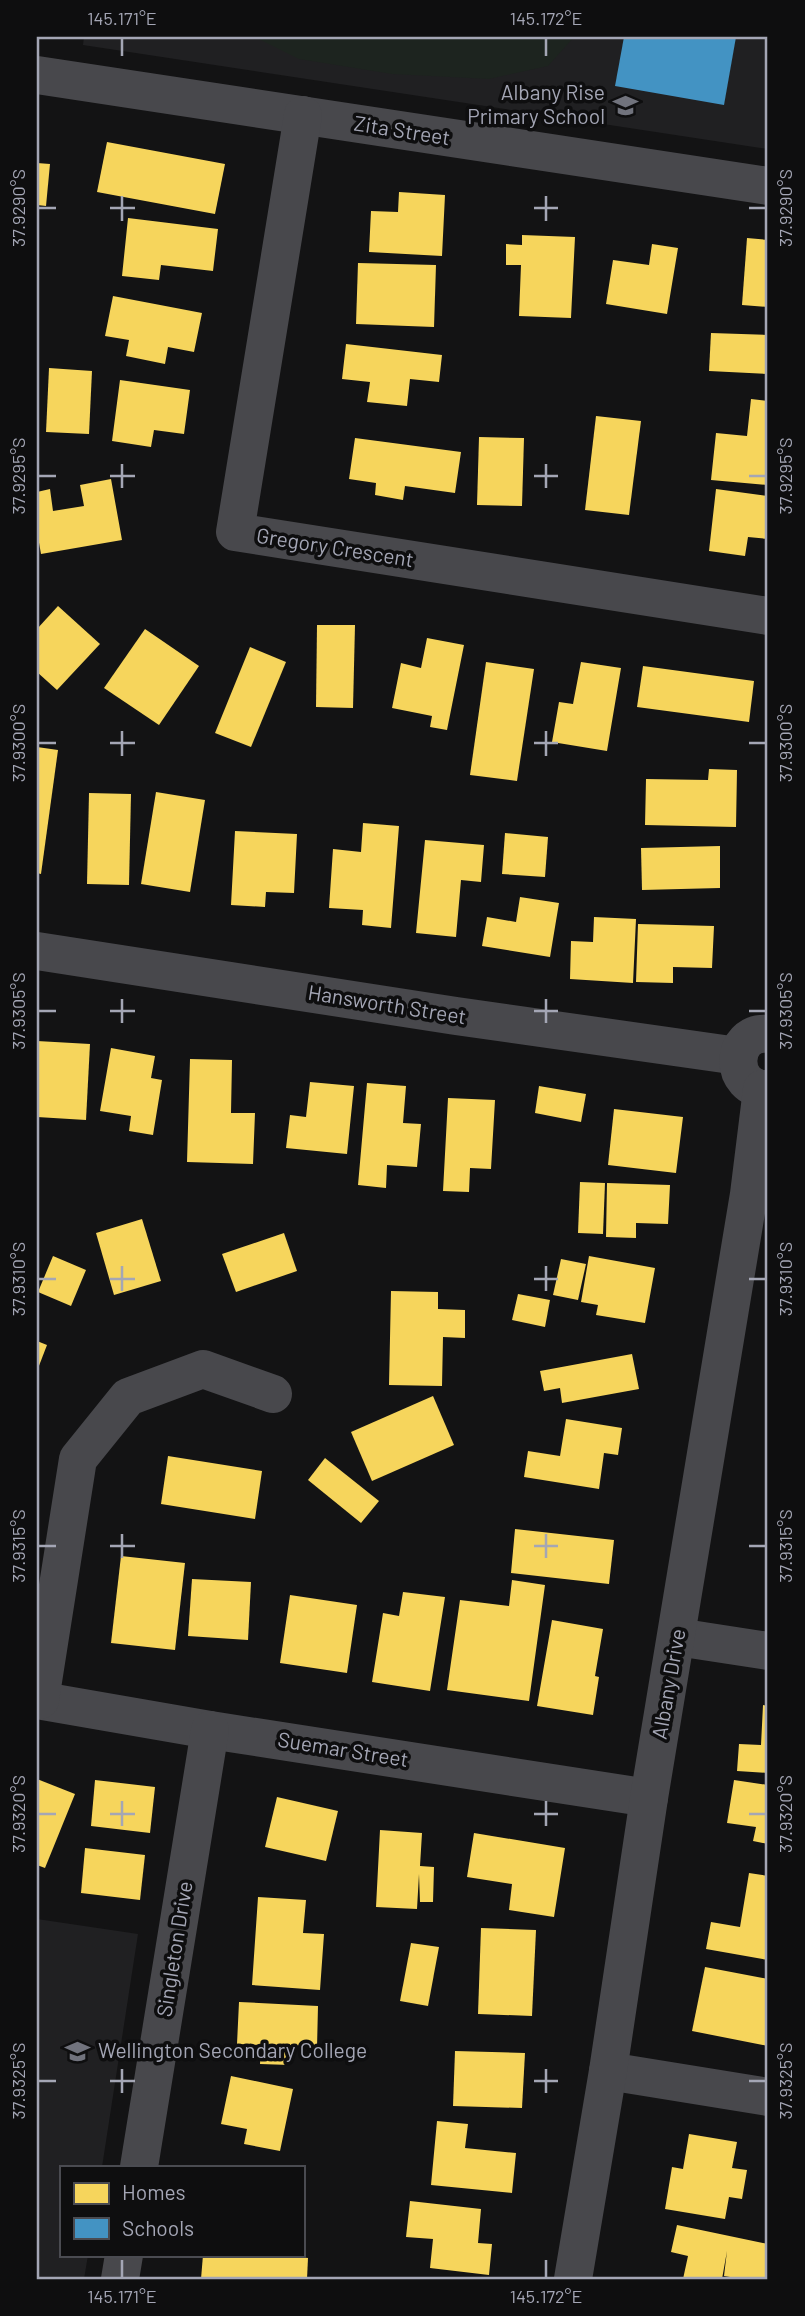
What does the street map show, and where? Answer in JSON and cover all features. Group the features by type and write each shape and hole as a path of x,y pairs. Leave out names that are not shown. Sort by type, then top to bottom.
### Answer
{"street":[{"name":"Zita Street","path":"37,75 768,186"},
{"name":"Gregory Crescent","path":"303,115 235,532 768,616"},
{"name":"Hansworth Street","path":"37,951 456,1016 738,1056"},
{"path":"765,1089 745,1081 737,1065 741,1047 754,1036 768,1034"},
{"name":"Albany Drive","path":"573,2279 608,2071 649,1798 759,1195 765,1089"},
{"path":"38,1700 78,1459 128,1397 202,1370 273,1394"},
{"path":"677,1637 768,1651"},
{"name":"Suemar Street","path":"38,1700 210,1730 649,1798"},
{"name":"Singleton Drive","path":"139,2166 210,1730"},
{"path":"608,2071 768,2097"},
{"path":"120,2279 124,2256"}],"shaded area":[{"name":"Albany Rise Primary School","path":"84,37 768,37 768,149 83,45"},
{"path":"255,37 574,37 548,66 489,79 392,74 299,59"},
{"name":"Wellington Secondary College","path":"37,1919 138,1934 102,2166 60,2166 60,2256 88,2256 84,2279 37,2279"}],"building: Homes":[{"path":"107,142 225,164 215,214 97,192"},
{"path":"37,163 50,164 46,206 37,205"},
{"path":"399,192 445,195 442,256 369,252 371,211 398,212"},
{"path":"128,218 218,229 213,271 161,265 159,280 122,276"},
{"path":"522,235 575,237 571,318 519,316 521,265 506,265 506,244 522,245"},
{"path":"747,238 768,240 768,307 742,305"},
{"path":"652,244 678,248 667,314 606,304 613,260 649,265"},
{"path":"358,263 436,265 434,327 356,324"},
{"path":"113,296 202,313 194,352 168,347 165,364 126,356 129,340 105,336"},
{"path":"711,333 768,335 768,374 709,371"},
{"path":"346,344 442,355 439,382 410,379 407,406 367,402 370,382 342,379"},
{"path":"49,368 92,371 89,434 46,432"},
{"path":"120,380 190,390 184,434 154,430 151,447 112,441"},
{"path":"751,399 768,401 768,485 711,480 716,433 747,436"},
{"path":"596,416 641,421 629,515 585,510"},
{"path":"479,437 524,438 522,506 477,505"},
{"path":"355,438 461,452 455,493 405,486 403,500 375,495 376,483 349,479"},
{"path":"111,479 122,540 41,554 37,531 37,492 50,489 53,511 84,506 80,485"},
{"path":"716,489 768,496 768,539 748,537 745,556 709,551"},
{"path":"58,606 100,644 57,690 37,672 37,629"},
{"path":"317,625 355,625 353,708 316,707"},
{"path":"145,629 199,666 159,725 104,688"},
{"path":"427,638 464,645 447,730 430,727 432,716 392,708 401,663 421,668"},
{"path":"250,647 286,662 251,747 215,733"},
{"path":"486,662 534,669 517,781 470,775"},
{"path":"581,662 621,668 607,751 552,742 559,702 573,704"},
{"path":"643,666 754,681 749,722 637,707"},
{"path":"37,747 58,750 41,874 37,873"},
{"path":"709,769 737,770 736,827 645,825 646,779 708,780"},
{"path":"156,792 205,800 190,892 141,884"},
{"path":"89,793 131,794 129,885 87,884"},
{"path":"363,823 399,826 391,928 362,925 363,910 329,908 333,849 361,852"},
{"path":"235,831 297,834 294,893 266,892 265,907 231,905"},
{"path":"505,833 548,837 545,877 502,874"},
{"path":"425,840 484,845 481,882 461,880 456,937 416,933"},
{"path":"720,846 720,888 642,890 641,848"},
{"path":"520,897 559,903 550,957 482,946 487,917 516,922"},
{"path":"594,917 636,919 633,983 570,979 571,941 593,942"},
{"path":"638,924 714,926 712,968 673,967 673,983 636,982"},
{"path":"37,1041 90,1044 86,1120 37,1117"},
{"path":"111,1048 155,1056 151,1078 162,1080 153,1135 129,1131 131,1116 100,1111"},
{"path":"190,1059 232,1060 231,1113 255,1113 253,1164 187,1162"},
{"path":"310,1082 354,1086 347,1154 286,1148 290,1115 306,1117"},
{"path":"367,1083 406,1086 403,1123 421,1124 417,1167 387,1165 386,1188 358,1185"},
{"path":"539,1086 586,1094 581,1122 535,1113"},
{"path":"448,1098 495,1100 491,1169 470,1168 469,1192 443,1191"},
{"path":"614,1109 683,1117 676,1173 608,1165"},
{"path":"580,1182 605,1183 603,1234 578,1233"},
{"path":"607,1183 670,1185 668,1224 636,1223 636,1238 606,1237"},
{"path":"142,1219 161,1281 114,1295 96,1233"},
{"path":"284,1233 297,1271 236,1292 222,1254"},
{"path":"53,1256 86,1270 71,1306 38,1292"},
{"path":"589,1256 655,1268 645,1323 596,1315 598,1305 581,1302"},
{"path":"561,1259 586,1264 578,1300 553,1295"},
{"path":"391,1291 438,1292 438,1309 465,1310 465,1338 443,1337 442,1386 389,1385"},
{"path":"518,1294 550,1300 545,1327 512,1320"},
{"path":"37,1341 47,1345 37,1371"},
{"path":"632,1354 639,1389 562,1403 560,1388 544,1391 540,1371"},
{"path":"433,1396 454,1445 372,1481 351,1432"},
{"path":"566,1419 622,1428 618,1455 604,1453 599,1489 524,1477 528,1451 560,1456"},
{"path":"168,1456 262,1471 255,1519 161,1504"},
{"path":"325,1458 379,1501 361,1523 308,1480"},
{"path":"515,1529 614,1540 609,1584 511,1573"},
{"path":"121,1556 185,1563 175,1650 111,1643"},
{"path":"192,1579 251,1582 248,1640 188,1636"},
{"path":"512,1580 545,1585 529,1701 447,1690 460,1600 509,1606"},
{"path":"403,1592 445,1597 430,1691 372,1682 383,1613 399,1616"},
{"path":"290,1595 357,1605 347,1673 280,1663"},
{"path":"552,1620 603,1629 595,1676 599,1677 593,1715 537,1706"},
{"path":"763,1705 768,1706 768,1773 737,1771 739,1744 761,1745"},
{"path":"37,1779 75,1794 45,1868 37,1865"},
{"path":"95,1780 155,1787 150,1833 91,1826"},
{"path":"734,1780 768,1785 768,1844 753,1841 756,1827 727,1823"},
{"path":"277,1797 338,1811 326,1861 265,1847"},
{"path":"380,1830 422,1833 420,1866 434,1867 433,1902 420,1902 419,1874 417,1909 376,1907"},
{"path":"474,1833 565,1848 554,1917 509,1910 512,1884 467,1877"},
{"path":"85,1848 145,1855 140,1900 81,1893"},
{"path":"749,1873 768,1876 768,1960 706,1949 711,1922 740,1927"},
{"path":"258,1897 306,1900 303,1933 324,1934 320,1990 252,1985"},
{"path":"481,1928 536,1930 532,2016 478,2014"},
{"path":"411,1943 439,1947 428,2006 400,2001"},
{"path":"705,1967 768,1979 768,2046 692,2031"},
{"path":"239,2002 318,2006 317,2048 291,2048 290,2065 260,2064 261,2045 237,2044"},
{"path":"455,2051 525,2053 522,2108 453,2106"},
{"path":"231,2076 293,2089 280,2151 244,2144 247,2129 221,2124"},
{"path":"437,2121 468,2124 465,2148 516,2153 512,2193 431,2185"},
{"path":"689,2134 737,2142 732,2168 747,2170 742,2199 729,2197 725,2219 665,2209 672,2167 683,2169"},
{"path":"410,2201 481,2209 478,2243 492,2244 489,2275 430,2268 433,2239 406,2237"},
{"path":"677,2225 768,2244 768,2279 724,2276 727,2251 722,2279 683,2279 688,2256 671,2252"},
{"path":"203,2256 308,2258 307,2279 201,2279"}],"building: Schools":[{"path":"624,37 736,37 724,105 615,86"}],"place":[{"name":"Albany Rise Primary School","path":"625,105"},
{"name":"Wellington Secondary College","path":"78,2051"}]}
